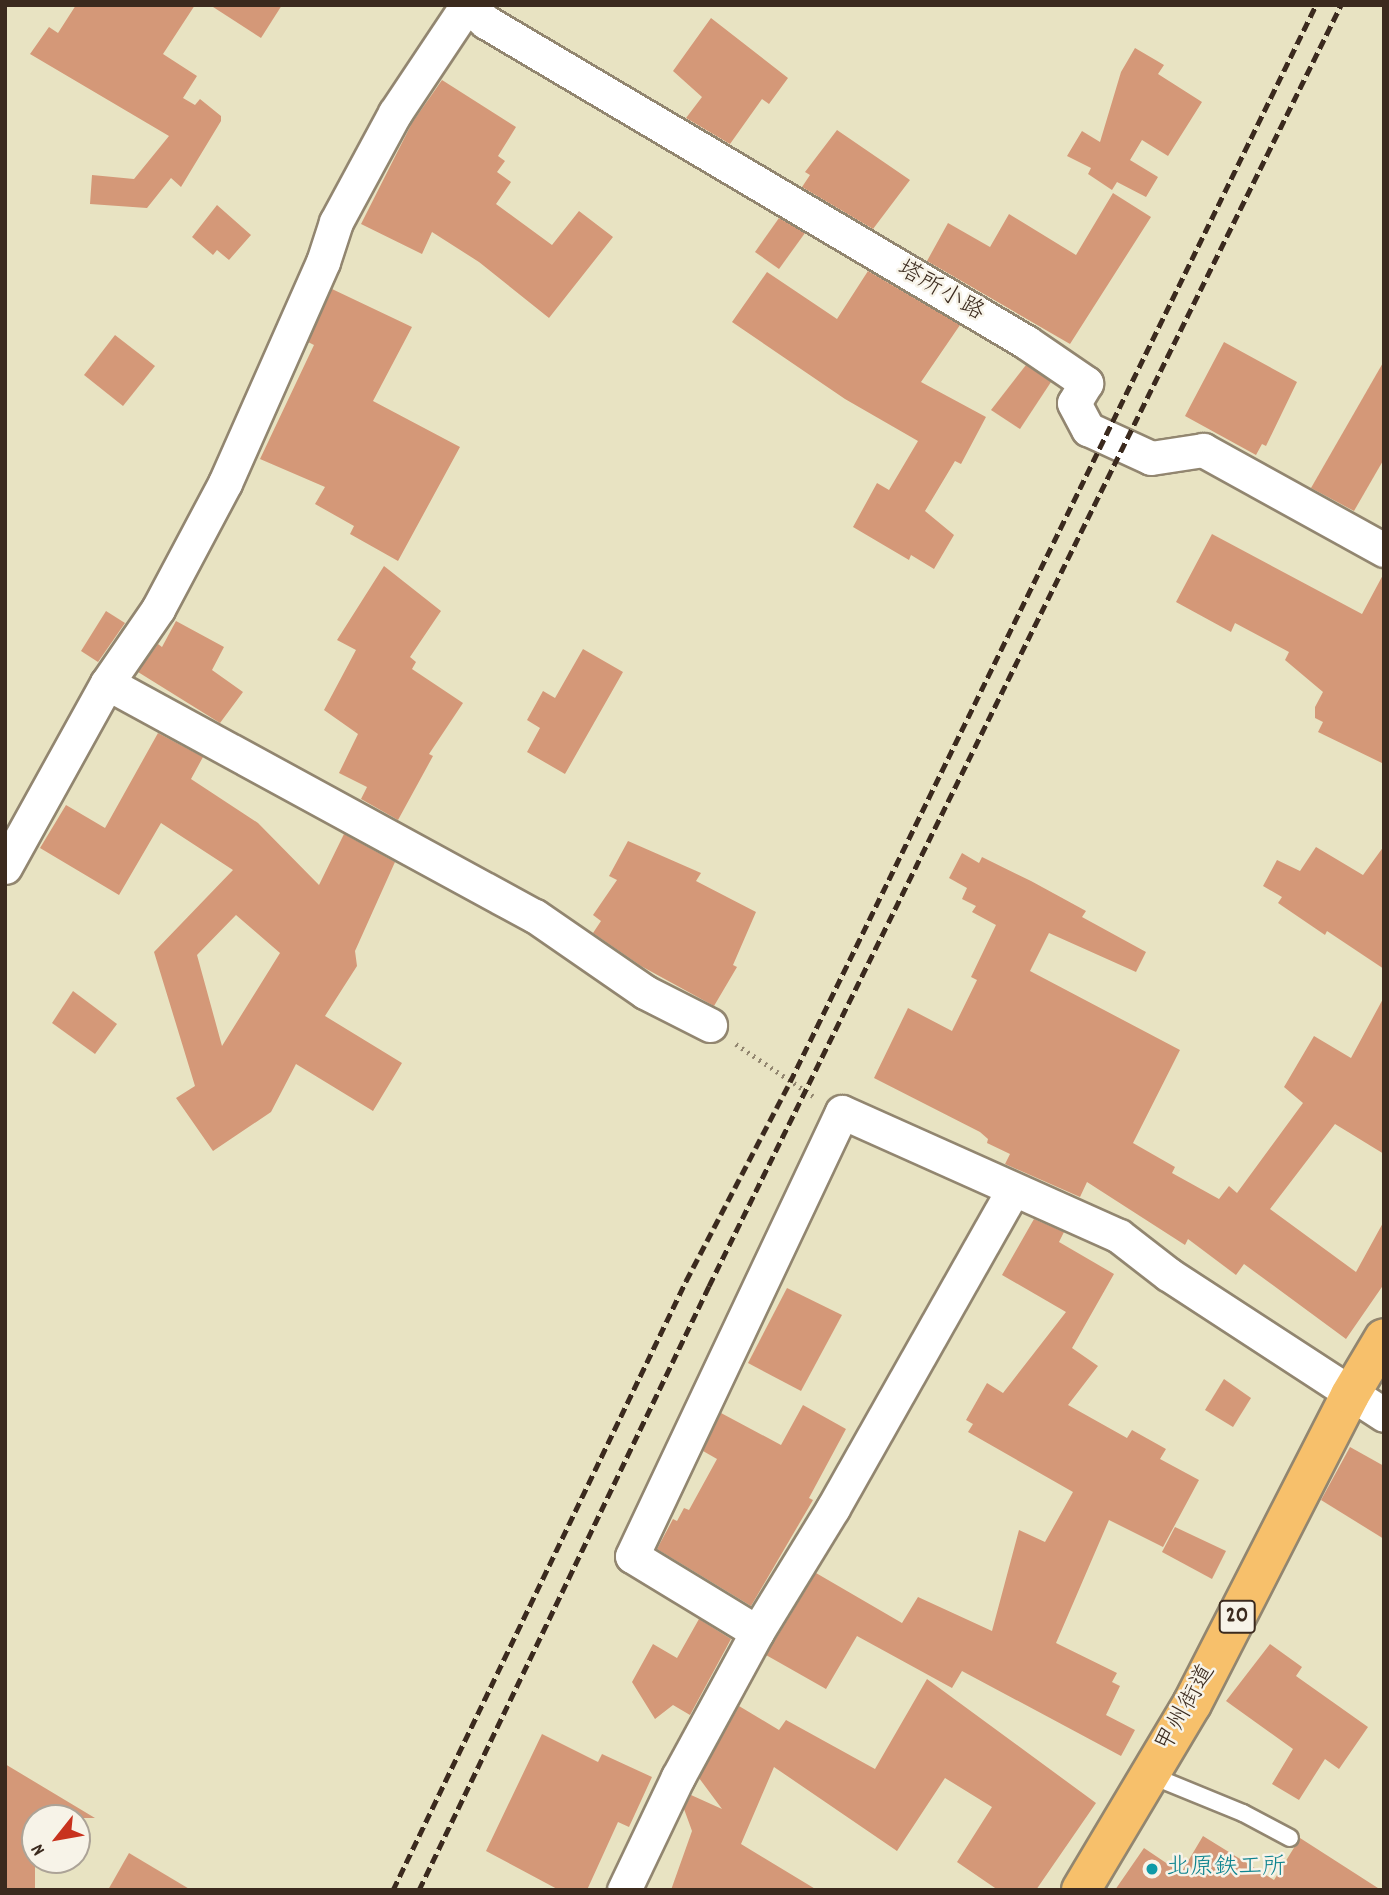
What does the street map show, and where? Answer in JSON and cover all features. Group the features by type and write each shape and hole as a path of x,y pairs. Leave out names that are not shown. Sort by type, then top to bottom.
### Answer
{"highway":[{"name":"甲州街道","path":"1081,1890 1192,1704 1350,1395 1384,1338"}],"street":[{"name":"塔所小路","path":"467,5 510,36 1026,342 1086,383 1074,403 1088,429 1151,458 1203,450 1384,550"},
{"path":"5,867 107,683 158,609 225,484 323,261 336,222 395,113 467,5"},
{"path":"107,683 536,916 645,992 710,1025"},
{"path":"757,1632 632,1556 842,1112 1012,1191 1045,1201 1119,1236 1168,1274 1384,1415"},
{"path":"624,1890 757,1632 833,1508 1012,1191"}],"lane":[{"path":"1150,1774 1243,1813 1290,1838"}],"path":[{"path":"710,1025 842,1112"}],"building":[{"path":"76,5 195,5 163,54 197,76 183,98 195,105 200,99 221,116 221,121 181,187 171,178 147,208 90,204 92,175 134,179 169,136 30,54 49,27 58,33"},
{"path":"210,5 282,5 261,38"},
{"path":"711,18 788,78 769,104 762,99 730,144 686,118 702,97 673,71"},
{"path":"1135,48 1164,65 1158,74 1202,102 1168,156 1142,140 1130,160 1158,177 1146,197 1117,182 1112,190 1088,174 1091,168 1067,156 1082,131 1100,142 1121,72"},
{"path":"442,80 516,127 498,156 505,161 497,172 511,182 496,204 552,245 579,211 613,237 549,318 479,262 432,232 422,254 361,224 412,123"},
{"path":"837,130 910,180 873,229 802,187 810,175 805,172"},
{"path":"1113,193 1151,217 1070,344 927,261 948,223 990,247 1009,214 1076,255"},
{"path":"217,205 251,235 229,260 217,250 213,255 192,237"},
{"path":"779,218 805,233 779,269 755,252"},
{"path":"868,271 960,325 921,382 986,417 961,464 955,461 925,511 954,535 934,569 911,555 909,560 853,527 877,483 889,490 918,441 845,399 732,322 767,272 837,319"},
{"path":"332,289 412,327 373,401 460,447 398,561 350,534 354,526 315,504 325,487 260,459 314,345 308,342"},
{"path":"115,335 155,366 123,406 84,375"},
{"path":"1224,342 1297,382 1266,446 1262,444 1256,455 1185,416"},
{"path":"1384,361 1384,459 1354,511 1311,488"},
{"path":"1026,365 1051,382 1020,429 991,410"},
{"path":"1212,534 1362,614 1384,573 1384,764 1318,732 1323,722 1315,718 1315,707 1323,692 1285,660 1289,652 1235,623 1231,632 1176,602"},
{"path":"384,566 441,611 410,657 416,662 412,669 463,703 429,754 433,756 398,820 361,799 367,787 339,773 358,734 324,710 356,650 337,640"},
{"path":"106,611 125,623 98,662 81,651"},
{"path":"176,621 224,647 212,670 243,692 220,723 138,672 158,644 162,647"},
{"path":"583,649 623,672 565,774 527,752 540,728 527,720 543,691 555,698"},
{"path":"158,733 203,757 191,779 258,823 319,885 344,834 395,862 355,951 357,966 325,1016 402,1063 373,1111 296,1064 271,1112 213,1151 176,1098 195,1086 154,952 233,870 161,823 119,895 40,848 66,805 105,828","holes":["236,915 280,953 222,1046 197,955"]},
{"path":"628,841 701,873 696,881 756,912 733,965 737,967 714,1006 641,966 593,933 601,921 593,915 617,880 609,876"},
{"path":"1384,846 1384,969 1327,931 1325,935 1278,903 1282,897 1263,886 1277,860 1300,871 1316,847 1363,875"},
{"path":"962,853 979,863 982,857 1031,881 1086,911 1082,917 1146,952 1136,972 1049,933 1030,971 1180,1050 1133,1143 1175,1167 1172,1173 1219,1199 1229,1186 1237,1193 1303,1103 1284,1087 1314,1036 1351,1058 1384,997 1384,1154 1335,1124 1270,1209 1356,1272 1384,1221 1384,1284 1346,1339 1244,1264 1236,1275 1188,1239 1185,1245 1087,1182 1080,1197 1005,1164 1010,1154 987,1143 988,1139 980,1132 874,1078 908,1008 952,1031 977,980 971,977 996,925 972,912 976,906 962,899 967,888 949,878"},
{"path":"73,991 117,1024 95,1054 52,1023"},
{"path":"1034,1219 1064,1232 1059,1242 1114,1274 1072,1348 1098,1366 1068,1405 1127,1438 1132,1430 1166,1449 1160,1459 1199,1480 1163,1547 1109,1520 1056,1643 1117,1673 1112,1682 1120,1686 1106,1715 1135,1730 1121,1756 962,1671 952,1688 857,1636 826,1689 766,1655 816,1573 902,1623 918,1597 992,1631 1019,1530 1045,1542 1073,1492 968,1432 973,1424 966,1420 987,1383 1003,1393 1066,1312 1002,1275"},
{"path":"787,1288 842,1315 801,1391 748,1363"},
{"path":"1224,1379 1251,1398 1233,1427 1205,1410"},
{"path":"803,1405 846,1429 809,1498 813,1500 751,1606 657,1549 673,1519 677,1521 684,1508 689,1510 717,1459 703,1451 721,1413 781,1445"},
{"path":"1350,1447 1384,1466 1384,1539 1321,1500"},
{"path":"1175,1527 1226,1551 1212,1579 1162,1552"},
{"path":"699,1619 731,1639 690,1715 673,1705 655,1719 632,1682 653,1644 677,1658"},
{"path":"1270,1644 1302,1667 1296,1676 1368,1727 1339,1769 1325,1759 1299,1800 1272,1784 1293,1749 1226,1701"},
{"path":"927,1679 1096,1803 1036,1890 998,1890 957,1862 992,1807 945,1778 897,1851 774,1767 741,1844 817,1890 671,1890 692,1831 684,1809 691,1795 722,1809 699,1778 739,1706 779,1730 786,1720 875,1769"},
{"path":"542,1734 598,1762 602,1754 652,1777 629,1827 618,1822 587,1890 559,1890 486,1851"},
{"path":"5,1764 72,1804 21,1804 21,1874 35,1874 35,1890 5,1890"},
{"path":"1203,1836 1274,1880 1300,1838 1381,1890 1115,1890 1144,1848 1181,1873"},
{"path":"129,1853 191,1890 108,1890"}],"railway":[{"path":"393,1890 686,1281 790,1082 1316,5"},
{"path":"419,1890 709,1286 1341,5"}],"place":[{"name":"北原鉄工所","path":"1152,1869"}]}
